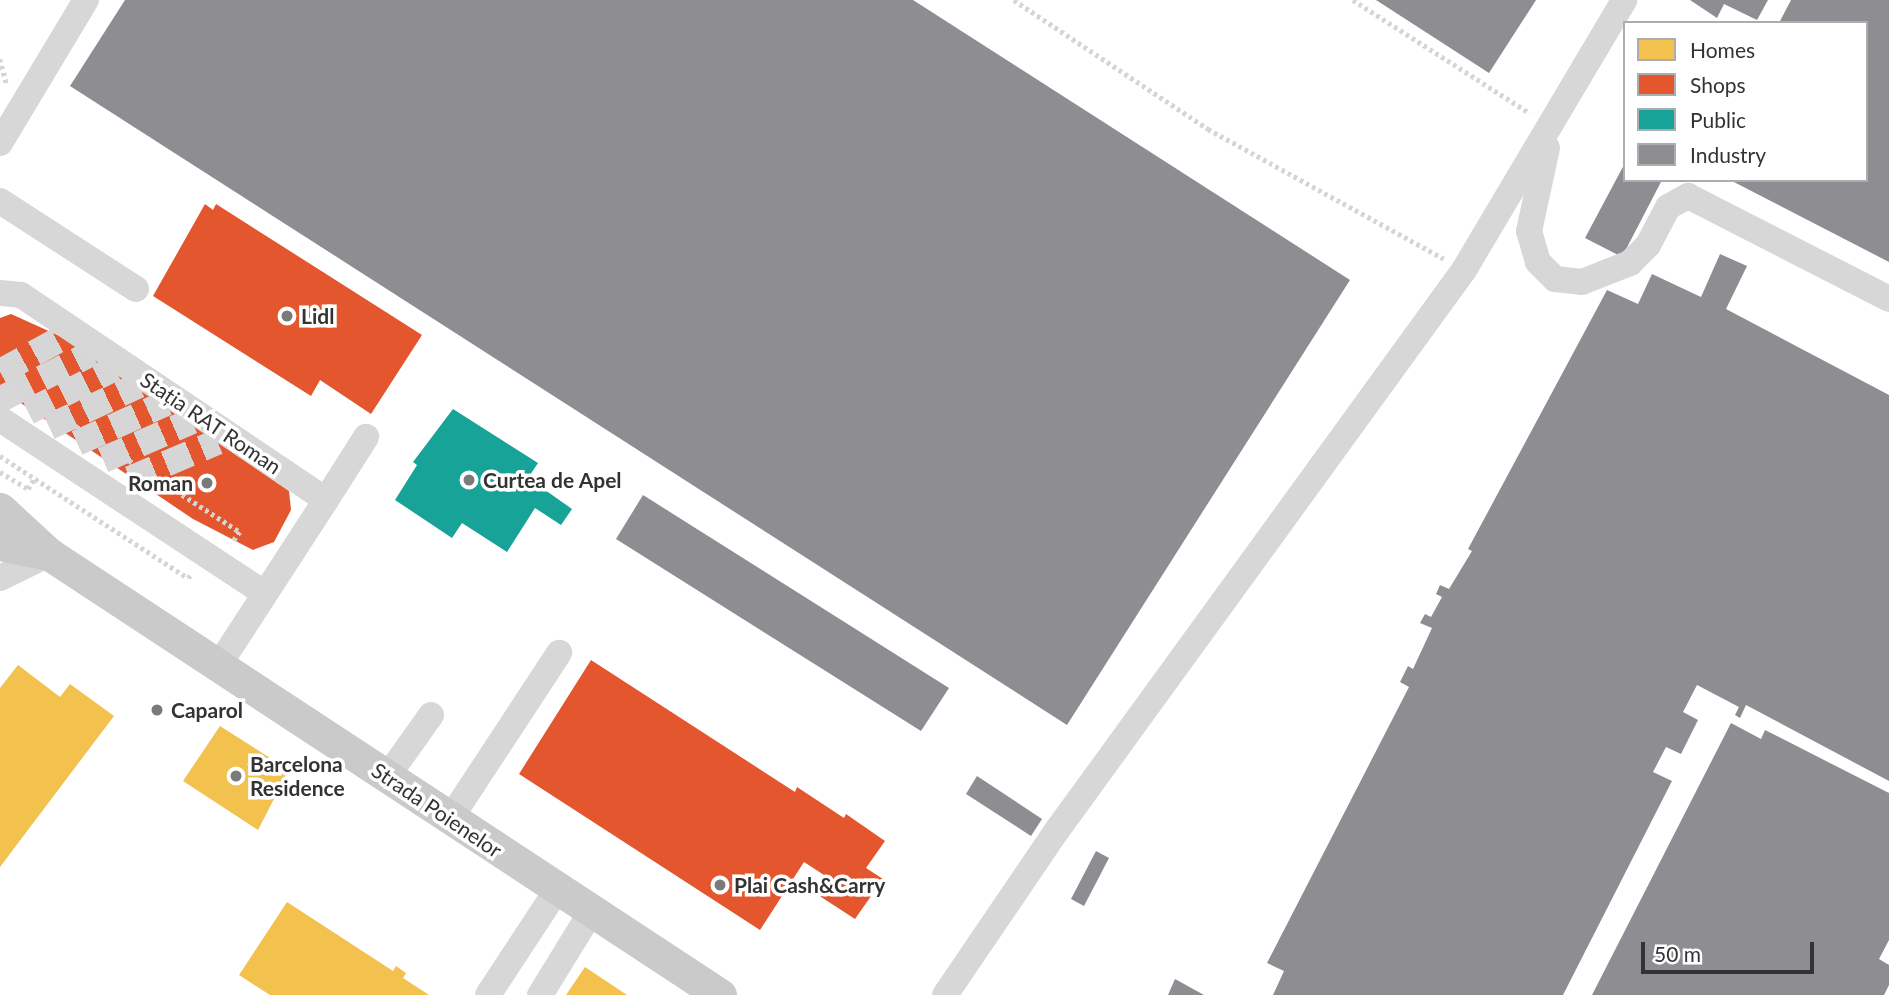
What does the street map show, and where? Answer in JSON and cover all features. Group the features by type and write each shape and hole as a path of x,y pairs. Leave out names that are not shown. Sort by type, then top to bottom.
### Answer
{"main road":[{"name":"Strada Poienelor","path":"0,509 49,554 720,995"},
{"name":"Strada Poienelor","path":"0,544 49,554"}],"street":[{"path":"0,144 86,0"},
{"path":"945,995 1058,829 1464,270 1552,127 1624,0"},
{"path":"1552,127 1529,231 1538,262 1555,279 1583,282 1630,263 1648,245 1668,207 1688,196 1889,299"},
{"path":"0,201 136,289"},
{"name":"Stația RAT Roman","path":"0,293 20,295 70,334 171,400 224,439 326,500"},
{"path":"17,416 53,454 79,471 118,484 264,593"},
{"path":"218,666 366,437"},
{"path":"53,454 77,443"},
{"path":"79,471 103,460"},
{"path":"0,578 49,554"},
{"path":"450,819 559,653"},
{"path":"387,777 431,715"},
{"path":"488,995 557,890"},
{"path":"540,995 591,912"}],"path":[{"path":"1013,0 1208,129 1464,270"},
{"path":"1353,0 1552,127"},
{"path":"0,59 8,89"},
{"path":"0,456 188,578 195,566"},
{"path":"0,472 28,489 34,479"}],"building: Homes":[{"path":"18,665 60,697 70,684 114,716 0,867 0,688"},
{"name":"Barcelona Residence","path":"220,726 289,770 258,830 183,781"},
{"path":"287,902 393,971 396,966 406,973 403,978 429,995 270,995 239,975"},
{"path":"585,967 627,995 566,995"}],"building: Shops":[{"name":"Lidl","path":"205,204 213,210 216,204 422,335 371,414 320,380 311,396 153,296"},
{"path":"11,314 62,337 289,491 291,510 274,542 253,550 193,519 0,389 0,318"},
{"path":"591,660 795,792 797,787 844,818 846,814 885,841 866,868 883,879 855,919 815,893 827,877 804,862 760,930 519,774"}],"building: Public":[{"name":"Curtea de Apel","path":"453,409 538,463 528,478 572,509 561,525 535,508 507,552 462,523 452,538 395,500 417,465 413,462"}],"building: Industry":[{"path":"125,0 913,0 1350,280 1067,725 70,86"},
{"path":"1376,0 1536,0 1489,73"},
{"path":"1690,0 1768,0 1757,20 1724,4 1717,18"},
{"path":"1791,0 1889,0 1889,262 1734,182 1868,182 1868,21 1780,21"},
{"path":"1623,167 1623,182 1661,182 1622,257 1585,238"},
{"path":"1720,254 1747,266 1726,309 1889,395 1889,781 1746,705 1740,718 1735,715 1739,707 1697,685 1683,712 1698,720 1681,754 1666,747 1653,772 1672,781 1563,995 1273,995 1284,971 1267,963 1409,687 1400,682 1408,666 1413,669 1432,628 1420,623 1425,614 1431,617 1442,597 1436,594 1440,585 1449,589 1472,551 1468,549 1607,290 1638,304 1652,274 1701,297"},
{"path":"643,495 949,688 921,731 616,539"},
{"path":"1731,723 1761,739 1765,730 1889,793 1889,940 1879,959 1889,965 1889,985 1884,995 1592,995"},
{"path":"977,776 1042,819 1031,836 966,794"},
{"path":"1096,851 1109,858 1084,906 1071,899"},
{"path":"1175,979 1204,995 1168,995"}],"tunnel":[{"path":"0,372 64,337"},
{"path":"7,396 92,353"},
{"path":"28,412 115,368"},
{"path":"49,427 139,385"},
{"path":"77,443 166,403"},
{"path":"103,460 192,421"},
{"path":"130,479 217,442"}],"place":[{"name":"Lidl","path":"287,316"},
{"name":"Curtea de Apel","path":"469,480"},
{"name":"Roman","path":"207,483"},
{"name":"Caparol","path":"157,710"},
{"name":"Barcelona Residence","path":"236,776"},
{"name":"Plai Cash&Carry","path":"720,885"}]}
